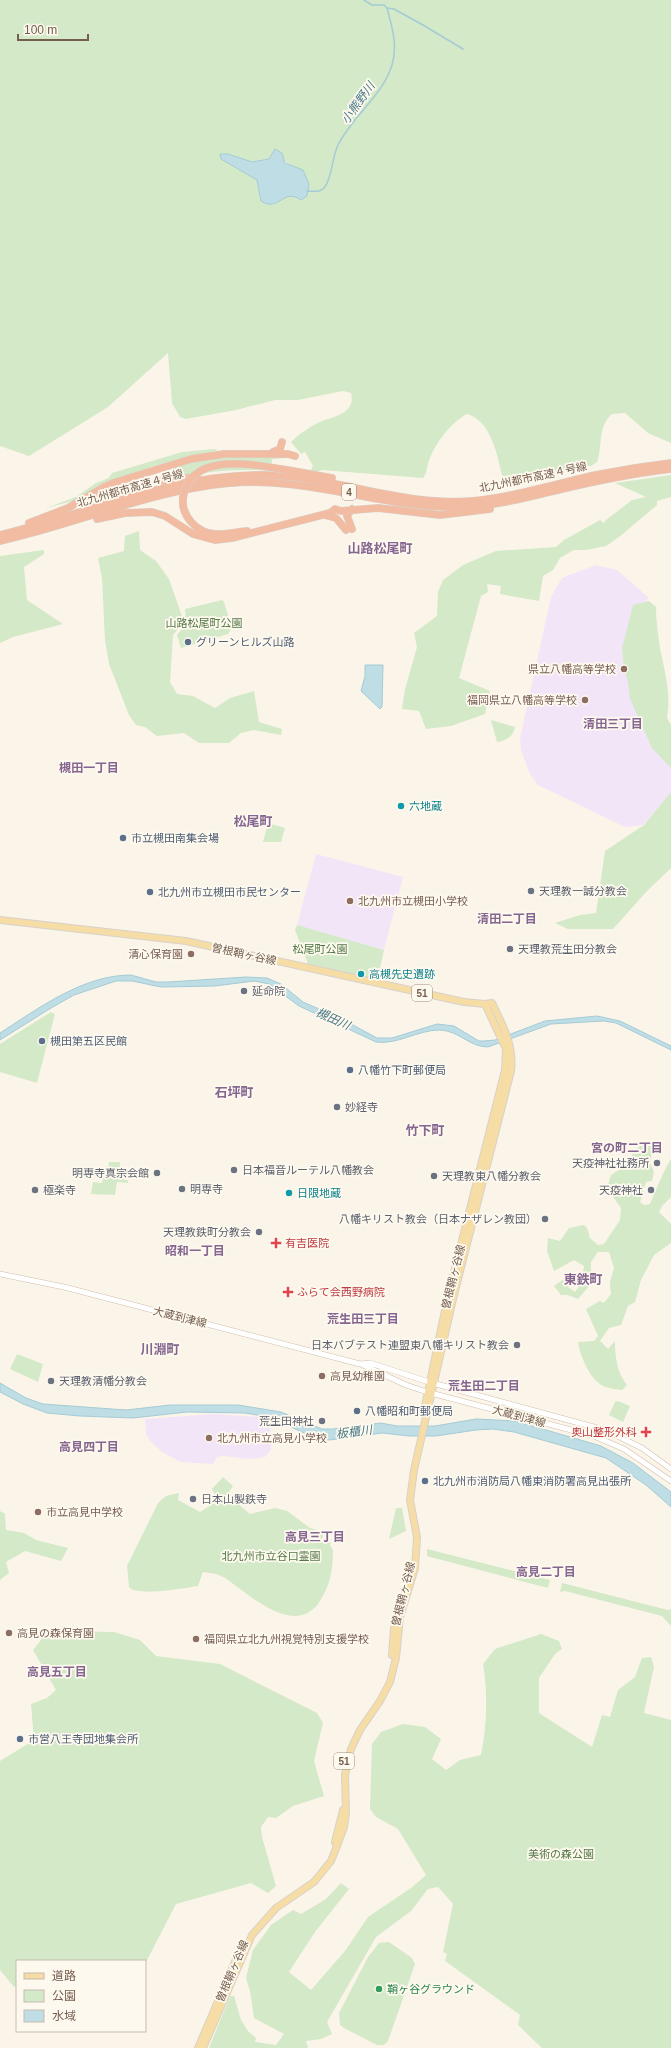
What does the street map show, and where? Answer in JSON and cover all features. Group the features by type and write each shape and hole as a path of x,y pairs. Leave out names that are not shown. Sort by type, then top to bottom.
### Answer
{"highway":[{"path":"253,454 278,451 282,442"},
{"path":"0,533 52,515 116,482 191,459 214,454 295,456"},
{"name":"北九州都市高速４号線","path":"0,533 54,521 135,496 192,482 229,476 265,475 304,479 400,496 441,501 488,499 622,470 671,463"},
{"path":"269,528 224,534 208,532 189,519 184,508 183,498 185,487 192,477 207,467 232,464 287,470 381,488 400,496"},
{"name":"北九州都市高速４号線","path":"0,541 15,538 162,495 192,488 231,483 266,482 303,484 411,504 441,507 471,507 523,499 624,476 671,469"},
{"path":"159,480 233,474 265,475"},
{"path":"85,498 106,496"},
{"path":"15,538 34,535 80,522 135,511 158,514 193,534 208,539 232,538 325,515 335,509 341,511 374,508 419,514 450,515 490,509 523,499"},
{"path":"325,515 336,518 349,529 347,516 352,509"}],"main road":[{"name":"曽根鞘ヶ谷線","path":"0,920 193,943 433,996 488,1004 507,1043 512,1071 431,1383 430,1393 407,1488 408,1514 412,1532 412,1566 395,1624 392,1657 387,1680 377,1699 356,1727 347,1748 341,1774 342,1813 337,1838 327,1859 311,1879 273,1904 248,1932 198,2048"},
{"name":"大蔵到津線","path":"0,1274 64,1287 360,1364 370,1364 431,1383 605,1430 637,1446 671,1469"},
{"name":"大蔵到津線","path":"360,1364 368,1369 430,1393 598,1438 624,1449 671,1481"},
{"name":"曽根鞘ヶ谷線","path":"203,2048 252,1935 276,1908 314,1882 330,1861 340,1840 346,1814 345,1775 350,1749 390,1682 396,1658 400,1617 415,1568 416,1537 410,1500 419,1440"}],"shaded area":[{"name":"福岡県立八幡高等学校","path":"596,565 617,570 648,597 642,618 671,751 671,794 643,825 625,827 538,785 530,774 521,750 520,738 551,597 562,578"},
{"name":"北九州市立槻田小学校","path":"316,854 403,877 384,950 297,925"},
{"name":"北九州市立高見小学校","path":"213,1414 262,1417 270,1423 271,1450 265,1457 249,1459 223,1456 217,1457 213,1464 181,1462 162,1452 151,1442 146,1434 145,1419"}],"green space":[{"path":"0,0 671,0 671,443 648,433 625,413 612,414 607,419 602,431 597,462 591,466 507,478 502,475 492,439 487,431 475,418 467,414 454,423 438,443 430,457 426,473 423,478 322,470 312,473 311,470 313,466 305,452 301,454 291,442 301,433 314,425 343,413 350,405 352,400 351,393 343,391 298,400 275,400 236,410 186,419 180,417 172,403 168,353 108,407 29,456 0,446","holes":["274,152 290,165 294,195 290,195 272,205 261,201 257,180 228,154 252,162 269,159"]},
{"path":"214,449 218,450 151,467 77,500 46,508 76,497 96,483 109,478 112,473 182,452"},
{"path":"288,456 288,458 272,459 271,471 235,470 175,476 172,467 206,457"},
{"path":"671,475 671,497 657,501 657,505 619,537 606,546 586,550 574,550 560,558 553,570 543,576 539,601 500,594 501,586 487,584 488,592 481,596 459,678 490,691 485,714 451,726 426,729 419,711 402,709 405,689 417,647 414,633 437,616 438,592 443,580 463,565 496,551 556,547 564,540 600,520 604,523 632,500 646,497 615,483"},
{"path":"139,531 140,550 156,561 169,579 184,622 173,635 170,682 177,694 193,696 215,708 230,698 254,691 259,722 282,729 281,735 254,730 241,733 229,743 199,743 184,733 157,736 145,727 136,725 129,715 109,664 105,640 102,578 98,558 124,551 125,536"},
{"path":"44,550 44,554 24,567 27,600 63,624 13,637 0,643 0,556"},
{"name":"山路松尾町公園","path":"222,600 224,602 232,628 228,634 181,648 177,635 186,624 185,609"},
{"path":"649,601 656,607 660,648 667,683 667,718 671,725 671,768 652,748 630,699 628,681 624,669 622,648 633,605"},
{"path":"491,720 515,727 511,736 497,742"},
{"path":"671,792 671,868 647,891 613,929 568,929 555,923 580,915 596,913 605,851 644,825"},
{"path":"268,823 285,828 281,842 263,842"},
{"name":"松尾町公園","path":"297,925 384,950 378,977 374,979 308,964 295,930"},
{"path":"51,1012 55,1014 37,1083 0,1072 0,1044"},
{"path":"640,1146 653,1146 650,1163 654,1172 652,1181 646,1182 640,1202 644,1205 650,1204 671,1159 671,1197 662,1206 659,1212 671,1224 671,1243 654,1255 641,1280 635,1302 628,1306 621,1325 609,1328 600,1341 608,1349 615,1341 617,1364 627,1385 622,1390 606,1387 591,1375 581,1354 578,1342 594,1341 598,1336 586,1309 600,1301 604,1303 611,1294 610,1282 614,1268 609,1252 598,1252 591,1262 591,1284 578,1299 568,1295 561,1295 554,1286 567,1277 568,1287 575,1292 581,1284 584,1266 574,1260 554,1271 547,1251 548,1238 560,1241 569,1228 584,1225 587,1228 590,1238 598,1245 604,1244 620,1220 621,1208 607,1188 611,1175 630,1161 633,1152"},
{"path":"109,1162 120,1162 119,1177 128,1181 128,1183 117,1182 115,1195 91,1194 93,1182 102,1183 104,1176 107,1176"},
{"path":"17,1354 43,1364 38,1382 10,1369"},
{"path":"618,1401 630,1406 623,1422 609,1415 615,1402"},
{"name":"北九州市立谷口霊園","path":"223,1477 233,1486 229,1492 237,1503 250,1514 275,1508 287,1511 310,1528 324,1532 322,1539 331,1543 330,1545 333,1550 330,1578 322,1598 309,1612 299,1616 277,1612 255,1600 225,1578 217,1574 203,1572 198,1586 150,1592 133,1590 129,1587 127,1566 158,1503 166,1496 179,1493 178,1500 200,1512 216,1502 216,1497 212,1489"},
{"path":"396,1508 402,1508 406,1531 389,1539"},
{"path":"0,1511 5,1514 6,1530 24,1533 36,1540 68,1548 61,1561 25,1551 6,1562 9,1573 0,1580"},
{"path":"427,1549 550,1580 548,1588 427,1556"},
{"path":"562,1583 668,1610 671,1609 671,1626 662,1616 565,1591 560,1592"},
{"path":"48,1631 114,1632 140,1640 156,1656 220,1664 317,1713 323,1723 314,1761 324,1796 293,1806 276,1818 268,1817 261,1827 262,1837 276,1886 268,1893 251,1883 176,1904 146,1962 146,1960 16,1960 16,1986 14,1987 0,1970 0,1761 34,1740 31,1704 47,1698 56,1690 33,1650"},
{"name":"美術の森公園","path":"541,1634 559,1641 562,1649 555,1654 539,1678 539,1713 592,1747 602,1715 610,1717 618,1690 635,1677 642,1658 651,1657 654,1667 644,1713 671,1720 671,2048 542,2048 518,2025 520,2015 445,1961 447,1954 443,1952 453,1904 438,1887 428,1889 411,1911 376,1937 327,2022 332,2034 321,2039 306,2041 308,2048 209,2048 230,1996 234,1996 241,2020 248,2031 256,2038 255,2042 276,2045 284,2034 254,2018 250,1991 246,1978 253,1950 271,1925 293,1910 301,1914 326,1899 341,1883 349,1889 315,1932 289,1972 311,1990 345,1951 368,1917 411,1888 426,1875 398,1829 376,1817 370,1809 372,1744 381,1732 403,1724 425,1727 441,1739 432,1759 446,1770 460,1760 481,1755 485,1733 486,1710 486,1686 483,1664 495,1649"},
{"name":"鞘ヶ谷グラウンド","path":"389,1942 412,1958 415,1964 388,2041 384,2045 377,2045 340,2025 339,2013 368,1957 379,1943"}],"water":[{"path":"275,149 282,153 285,163 303,170 309,184 307,196 301,200 290,196 272,204 267,204 261,201 257,180 221,159 220,154 228,154 252,162 269,159"},
{"path":"365,665 383,665 382,707 380,709 361,691 365,676"},
{"name":"槻田川","path":"131,975 156,982 246,977 267,978 281,984 303,1002 340,1018 377,1038 392,1038 437,1024 454,1026 479,1041 495,1040 545,1021 597,1016 620,1021 671,1046 671,1050 616,1023 604,1021 551,1024 488,1047 475,1044 453,1033 440,1030 423,1032 400,1040 376,1042 299,1006 269,984 254,981 215,986 161,987 132,981 116,981 74,995 0,1040 0,1033 30,1013 62,995 79,987 113,976"},
{"name":"板櫃川","path":"0,1383 26,1398 43,1404 126,1410 170,1405 238,1405 281,1412 322,1429 381,1423 397,1426 435,1426 476,1419 515,1421 601,1446 633,1463 671,1492 671,1507 646,1485 606,1458 514,1432 493,1429 436,1436 409,1436 382,1433 329,1440 317,1439 269,1417 245,1413 187,1412 133,1418 47,1413 23,1404 0,1392"}],"waterway":[{"path":"364,0 372,5 384,5 387,8 394,9 463,49"},
{"name":"小熊野川","path":"307,191 320,191 327,184 336,150 344,134 381,87 392,65 394,58 394,36 387,8"}],"place":[{"name":"グリーンヒルズ山路","path":"188,642"},
{"name":"県立八幡高等学校","path":"624,669"},
{"name":"福岡県立八幡高等学校","path":"585,700"},
{"name":"六地蔵","path":"401,806"},
{"name":"市立槻田南集会場","path":"123,838"},
{"name":"天理教一誠分教会","path":"531,891"},
{"name":"北九州市立槻田市民センター","path":"150,892"},
{"name":"北九州市立槻田小学校","path":"350,901"},
{"name":"天理教荒生田分教会","path":"510,949"},
{"name":"清心保育園","path":"191,954"},
{"name":"高槻先史遺跡","path":"361,974"},
{"name":"延命院","path":"244,991"},
{"name":"槻田第五区民館","path":"42,1041"},
{"name":"八幡竹下町郵便局","path":"350,1070"},
{"name":"妙経寺","path":"337,1107"},
{"name":"天疫神社社務所","path":"657,1163"},
{"name":"日本福音ルーテル八幡教会","path":"234,1170"},
{"name":"明専寺真宗会館","path":"157,1173"},
{"name":"天理教東八幡分教会","path":"434,1176"},
{"name":"明専寺","path":"182,1189"},
{"name":"極楽寺","path":"35,1190"},
{"name":"天疫神社","path":"651,1190"},
{"name":"日限地蔵","path":"289,1193"},
{"name":"八幡キリスト教会（日本ナザレン教団）","path":"545,1219"},
{"name":"天理教鉄町分教会","path":"259,1232"},
{"name":"有吉医院","path":"276,1243"},
{"name":"ふらて会西野病院","path":"288,1292"},
{"name":"日本バブテスト連盟東八幡キリスト教会","path":"517,1345"},
{"name":"高見幼稚園","path":"322,1376"},
{"name":"天理教清幡分教会","path":"51,1381"},
{"name":"八幡昭和町郵便局","path":"357,1411"},
{"name":"荒生田神社","path":"322,1421"},
{"name":"奥山整形外科","path":"646,1432"},
{"name":"北九州市立高見小学校","path":"209,1438"},
{"name":"北九州市消防局八幡東消防署高見出張所","path":"425,1481"},
{"name":"日本山製鉄寺","path":"193,1499"},
{"name":"市立高見中学校","path":"38,1512"},
{"name":"高見の森保育園","path":"9,1633"},
{"name":"福岡県立北九州視覚特別支援学校","path":"196,1639"},
{"name":"市営八王寺団地集会所","path":"20,1739"},
{"name":"鞘ヶ谷グラウンド","path":"379,1989"}],"district":[{"name":"山路松尾町","path":"380,548"},
{"name":"清田三丁目","path":"613,724"},
{"name":"槻田一丁目","path":"89,768"},
{"name":"松尾町","path":"253,821"},
{"name":"清田二丁目","path":"507,919"},
{"name":"石坪町","path":"234,1092"},
{"name":"竹下町","path":"425,1130"},
{"name":"宮の町二丁目","path":"627,1148"},
{"name":"昭和一丁目","path":"195,1251"},
{"name":"東鉄町","path":"583,1279"},
{"name":"荒生田三丁目","path":"363,1319"},
{"name":"川淵町","path":"160,1349"},
{"name":"荒生田二丁目","path":"484,1386"},
{"name":"高見四丁目","path":"89,1447"},
{"name":"高見三丁目","path":"315,1537"},
{"name":"高見二丁目","path":"546,1572"},
{"name":"高見五丁目","path":"57,1672"}]}
